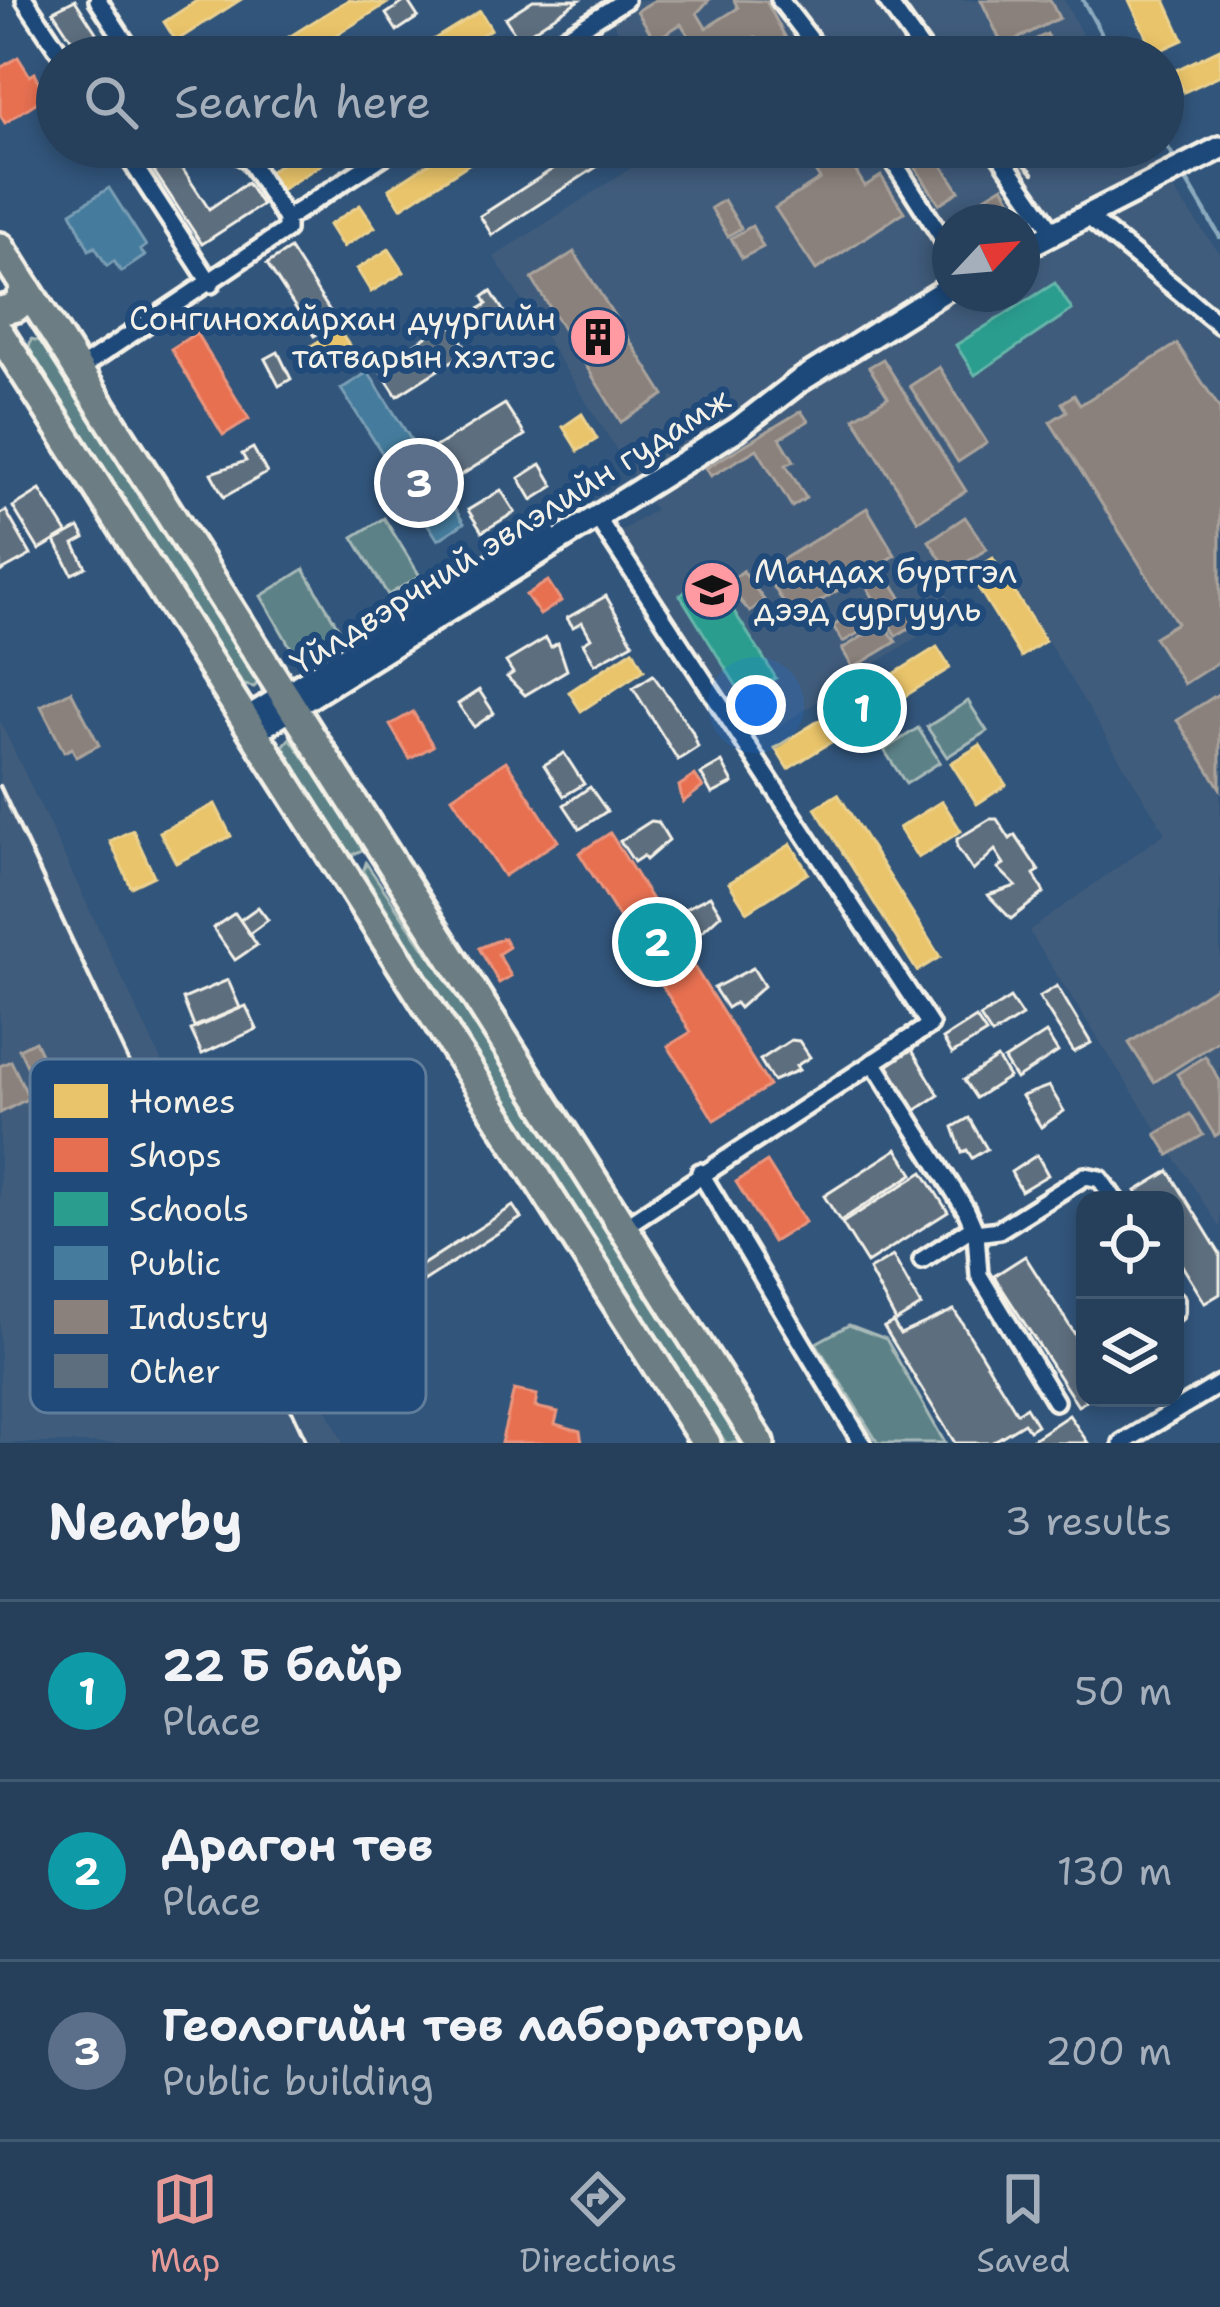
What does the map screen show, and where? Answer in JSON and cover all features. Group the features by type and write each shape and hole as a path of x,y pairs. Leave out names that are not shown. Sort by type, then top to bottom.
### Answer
{"highway":[{"path":"0,247 760,1443"},
{"path":"0,310 16,307 26,287"},
{"path":"53,331 44,327 24,331 6,343 706,1443"},
{"path":"353,891 351,880 361,861 382,857 393,863"}],"main road":[{"path":"1184,166 1220,148"},
{"path":"1040,240 1179,168"},
{"name":"Үйлдвэрчний эвлэлийн гудамж","path":"250,725 730,418 798,382 932,298"},
{"name":"Үйлдвэрчний эвлэлийн гудамж","path":"288,700 596,516 737,428 798,382"}],"street":[{"path":"26,0 49,36"},
{"path":"98,0 121,36"},
{"path":"568,36 625,0"},
{"path":"780,0 808,36"},
{"path":"886,0 912,36"},
{"path":"136,168 211,284"},
{"path":"79,369 286,230 286,219 254,168"},
{"path":"286,219 365,168"},
{"path":"897,168 932,222"},
{"path":"1009,168 1054,233"},
{"path":"1087,216 1220,325"},
{"path":"596,516 930,1025 700,1172 625,1226"},
{"path":"872,1062 975,1230 979,1275 1055,1401"},
{"path":"700,1172 862,1443"},
{"path":"922,1260 975,1230 999,1230 1085,1176 1100,1179 1109,1191"},
{"path":"1122,1443 1220,1384"}],"shaded area":[{"path":"1064,0 1083,36 621,36 600,3"},
{"path":"631,168 1157,168 1220,254 1220,1228 1029,931 1165,833 994,554 942,586 957,611 754,743 618,533 655,510 494,257"},
{"path":"0,721 161,1059 30,1059 30,1413 329,1413 343,1443 0,1443"}],"green space":[{"path":"31,339 40,341 260,681 254,687 244,685 154,556 29,348"},
{"path":"384,518 420,576 388,595 353,537"},
{"path":"304,569 345,639 314,655 291,648 261,596"},
{"path":"968,701 987,731 947,757 927,727"},
{"path":"918,728 940,762 906,784 884,750"},
{"path":"290,738 368,847 348,857 283,746"},
{"path":"366,863 428,954 454,981 741,1443 726,1443 431,991 424,968 363,872"},
{"path":"849,1325 886,1339 945,1443 878,1443 816,1343"}],"building: Homes":[{"path":"198,0 240,0 184,36 173,36 164,22"},
{"path":"348,0 386,4 335,36 291,36"},
{"path":"1129,0 1165,0 1181,36 1146,36"},
{"path":"480,11 491,29 480,36 439,36"},
{"path":"1220,49 1220,75 1184,92 1184,66"},
{"path":"275,168 316,168 278,192 267,173"},
{"path":"422,168 463,168 401,208 389,189"},
{"path":"360,205 375,227 343,247 329,225"},
{"path":"389,249 404,272 371,292 357,269"},
{"path":"338,329 351,348 321,368 308,348"},
{"path":"582,414 597,439 578,451 563,427"},
{"path":"993,558 1045,641 1021,657 969,573"},
{"path":"937,647 950,668 788,769 775,748"},
{"path":"633,650 644,670 581,711 569,692"},
{"path":"980,745 1006,785 977,804 951,763"},
{"path":"838,794 940,957 917,971 815,808"},
{"path":"942,801 961,831 918,858 899,828"},
{"path":"215,804 231,836 176,863 160,832"},
{"path":"133,830 154,876 131,887 110,841"},
{"path":"791,844 808,873 747,912 729,883"}],"building: Shops":[{"path":"18,57 30,76 36,75 36,103 5,123 0,115 0,68"},
{"path":"196,333 249,419 223,435 171,349"},
{"path":"548,581 561,601 540,615 526,595"},
{"path":"413,712 433,746 410,759 390,725"},
{"path":"506,761 558,841 504,876 452,797"},
{"path":"695,775 703,787 683,802 679,786"},
{"path":"610,833 769,1086 714,1120 668,1046 691,1032 579,853"},
{"path":"504,938 509,947 498,954 511,976 499,983 479,948"},
{"path":"767,1162 805,1222 773,1242 736,1182"},
{"path":"514,1390 537,1395 535,1407 558,1412 555,1424 580,1431 582,1443 501,1443"}],"building: Schools":[{"path":"1055,283 1072,310 975,375 956,345 1009,312 1040,312 1040,292"},
{"path":"711,575 776,678 744,698 680,595"}],"building: Public":[{"path":"109,188 146,246 140,250 145,256 121,272 114,261 107,266 95,247 89,250 71,212"},
{"path":"368,372 464,523 438,540 341,389"}],"building: Industry":[{"path":"655,0 709,0 697,13 706,28 738,8 734,0 766,1 785,36 689,36 681,24 653,36 637,11"},
{"path":"981,0 1050,0 1059,18 1023,36 998,36"},
{"path":"813,168 862,168 856,172 865,186 881,176 904,212 816,270 775,208 820,179"},
{"path":"916,168 944,168 959,191 939,204"},
{"path":"1003,186 1013,203 982,204 980,200"},
{"path":"724,200 741,228 728,236 711,208"},
{"path":"752,226 763,247 742,258 731,238"},
{"name":"Сонгинохайрхан дүүргийн татварын хэлтэс","path":"574,252 664,395 621,422 532,279"},
{"path":"1177,344 1220,409 1220,661 1184,684 1154,637 1177,623 1050,422 1067,411 1062,403 1074,395 1080,405"},
{"path":"883,359 966,491 918,521 854,418 888,397 869,367"},
{"path":"939,367 987,443 958,462 910,386"},
{"path":"801,411 808,421 780,438 794,461 786,465 806,498 792,507 757,449 711,476 706,468"},
{"path":"867,508 895,555 793,618 764,571"},
{"path":"965,517 987,549 950,573 929,541"},
{"path":"882,567 917,623 896,636 862,579"},
{"path":"743,571 764,600 750,612 726,584"},
{"path":"872,603 882,619 843,642 833,626"},
{"path":"884,623 896,642 853,668 842,649"},
{"path":"71,691 99,745 76,757 72,748 64,752 41,706"},
{"path":"1220,693 1220,788 1177,720"},
{"path":"1220,984 1220,1040 1154,1082 1129,1043"},
{"path":"35,1041 44,1059 30,1059 30,1072 19,1049"},
{"path":"1205,1056 1220,1081 1220,1133 1215,1136 1177,1074"},
{"path":"11,1061 29,1098 0,1113 0,1066"},
{"path":"1190,1114 1203,1135 1169,1155 1156,1134"}],"building: Other":[{"path":"75,0 98,36 69,36 53,11"},
{"path":"407,0 418,17 397,31 386,14"},
{"path":"533,0 579,0 525,36 516,36 505,18"},
{"path":"152,168 182,168 209,209 247,183 262,205 202,244"},
{"path":"554,168 595,168 492,235 480,216"},
{"path":"290,249 337,322 314,336 267,264"},
{"path":"491,291 512,325 501,332 497,326 488,331 476,311 487,304 483,297"},
{"path":"450,322 468,351 397,396 378,367"},
{"path":"278,352 291,379 279,386 265,359"},
{"path":"505,404 525,435 452,481 432,449"},
{"path":"253,448 267,473 224,497 211,473 246,461 242,454"},
{"path":"541,464 554,486 532,500 519,478"},
{"path":"40,490 67,533 39,550 13,507"},
{"path":"501,490 515,512 482,532 468,510"},
{"path":"6,511 31,555 0,572 0,514"},
{"path":"79,528 85,538 74,544 86,567 72,574 55,541"},
{"path":"606,596 633,643 595,664 583,643 591,638 582,622 573,627 567,618"},
{"path":"546,638 551,647 558,643 567,670 525,695 507,677 513,673 506,662"},
{"path":"653,675 698,747 678,760 633,688"},
{"path":"479,690 494,713 474,727 458,704"},
{"path":"564,753 584,784 564,796 544,765"},
{"path":"722,762 733,783 712,794 701,774"},
{"path":"590,787 607,811 580,829 564,805"},
{"path":"997,819 1010,839 1015,835 1039,871 1034,874 1044,893 1011,919 988,895 1016,886 998,868 1004,864 995,850 973,871 957,847 957,839"},
{"path":"651,821 658,822 669,840 646,860 643,856 634,862 620,841"},
{"path":"710,896 721,914 698,935 695,930 684,937 671,916"},
{"path":"258,907 268,920 249,934 240,920"},
{"path":"235,913 257,945 235,960 213,928"},
{"path":"753,968 764,986 739,1008 735,1003 727,1008 714,988"},
{"path":"228,980 240,1008 194,1027 183,999"},
{"path":"1057,986 1091,1043 1074,1052 1039,997"},
{"path":"1010,998 1022,1016 992,1035 980,1017"},
{"path":"246,1006 257,1029 202,1054 191,1030"},
{"path":"976,1018 986,1033 952,1054 943,1039"},
{"path":"1046,1033 1058,1052 1016,1079 1004,1060"},
{"path":"791,1040 799,1041 810,1057 796,1066 799,1070 773,1081 760,1060"},
{"path":"909,1045 939,1095 910,1114 878,1064"},
{"path":"997,1058 1009,1077 976,1098 964,1080"},
{"path":"1049,1086 1064,1111 1041,1127 1022,1096"},
{"path":"969,1118 987,1149 972,1158 967,1150 962,1153 953,1127"},
{"path":"897,1149 913,1174 840,1221 824,1196"},
{"path":"1037,1155 1048,1175 1021,1191 1011,1172"},
{"path":"1169,1171 1181,1191 1136,1191"},
{"path":"923,1172 948,1212 867,1263 842,1223"},
{"path":"1184,1195 1220,1254 1220,1294 1205,1303 1184,1269"},
{"path":"513,1206 521,1218 426,1280 426,1263"},
{"path":"893,1256 921,1306 896,1321 869,1270"},
{"path":"1025,1256 1076,1336 1076,1403 994,1276"},
{"path":"954,1310 1017,1413 1026,1407 1037,1425 1029,1430 1024,1423 991,1443 955,1443 884,1327 893,1322 900,1334"},
{"path":"1069,1415 1088,1443 1027,1443"}],"waterway":[{"path":"1083,0 1103,36"},
{"path":"1184,176 1220,237"}],"railway":[{"path":"900,0 925,36"},
{"path":"1028,168 1033,173"},
{"path":"0,786 128,1059"},
{"path":"293,1413 307,1443"}],"place":[{"name":"Сонгинохайрхан дүүргийн татварын хэлтэс","path":"598,337"},
{"name":"Геологийн төв лаборатори","path":"419,483"},
{"name":"Мандах бүртгэл дээд сургууль","path":"712,590"},
{"name":"22 Б байр","path":"862,708"},
{"name":"Драгон төв","path":"657,942"}]}
